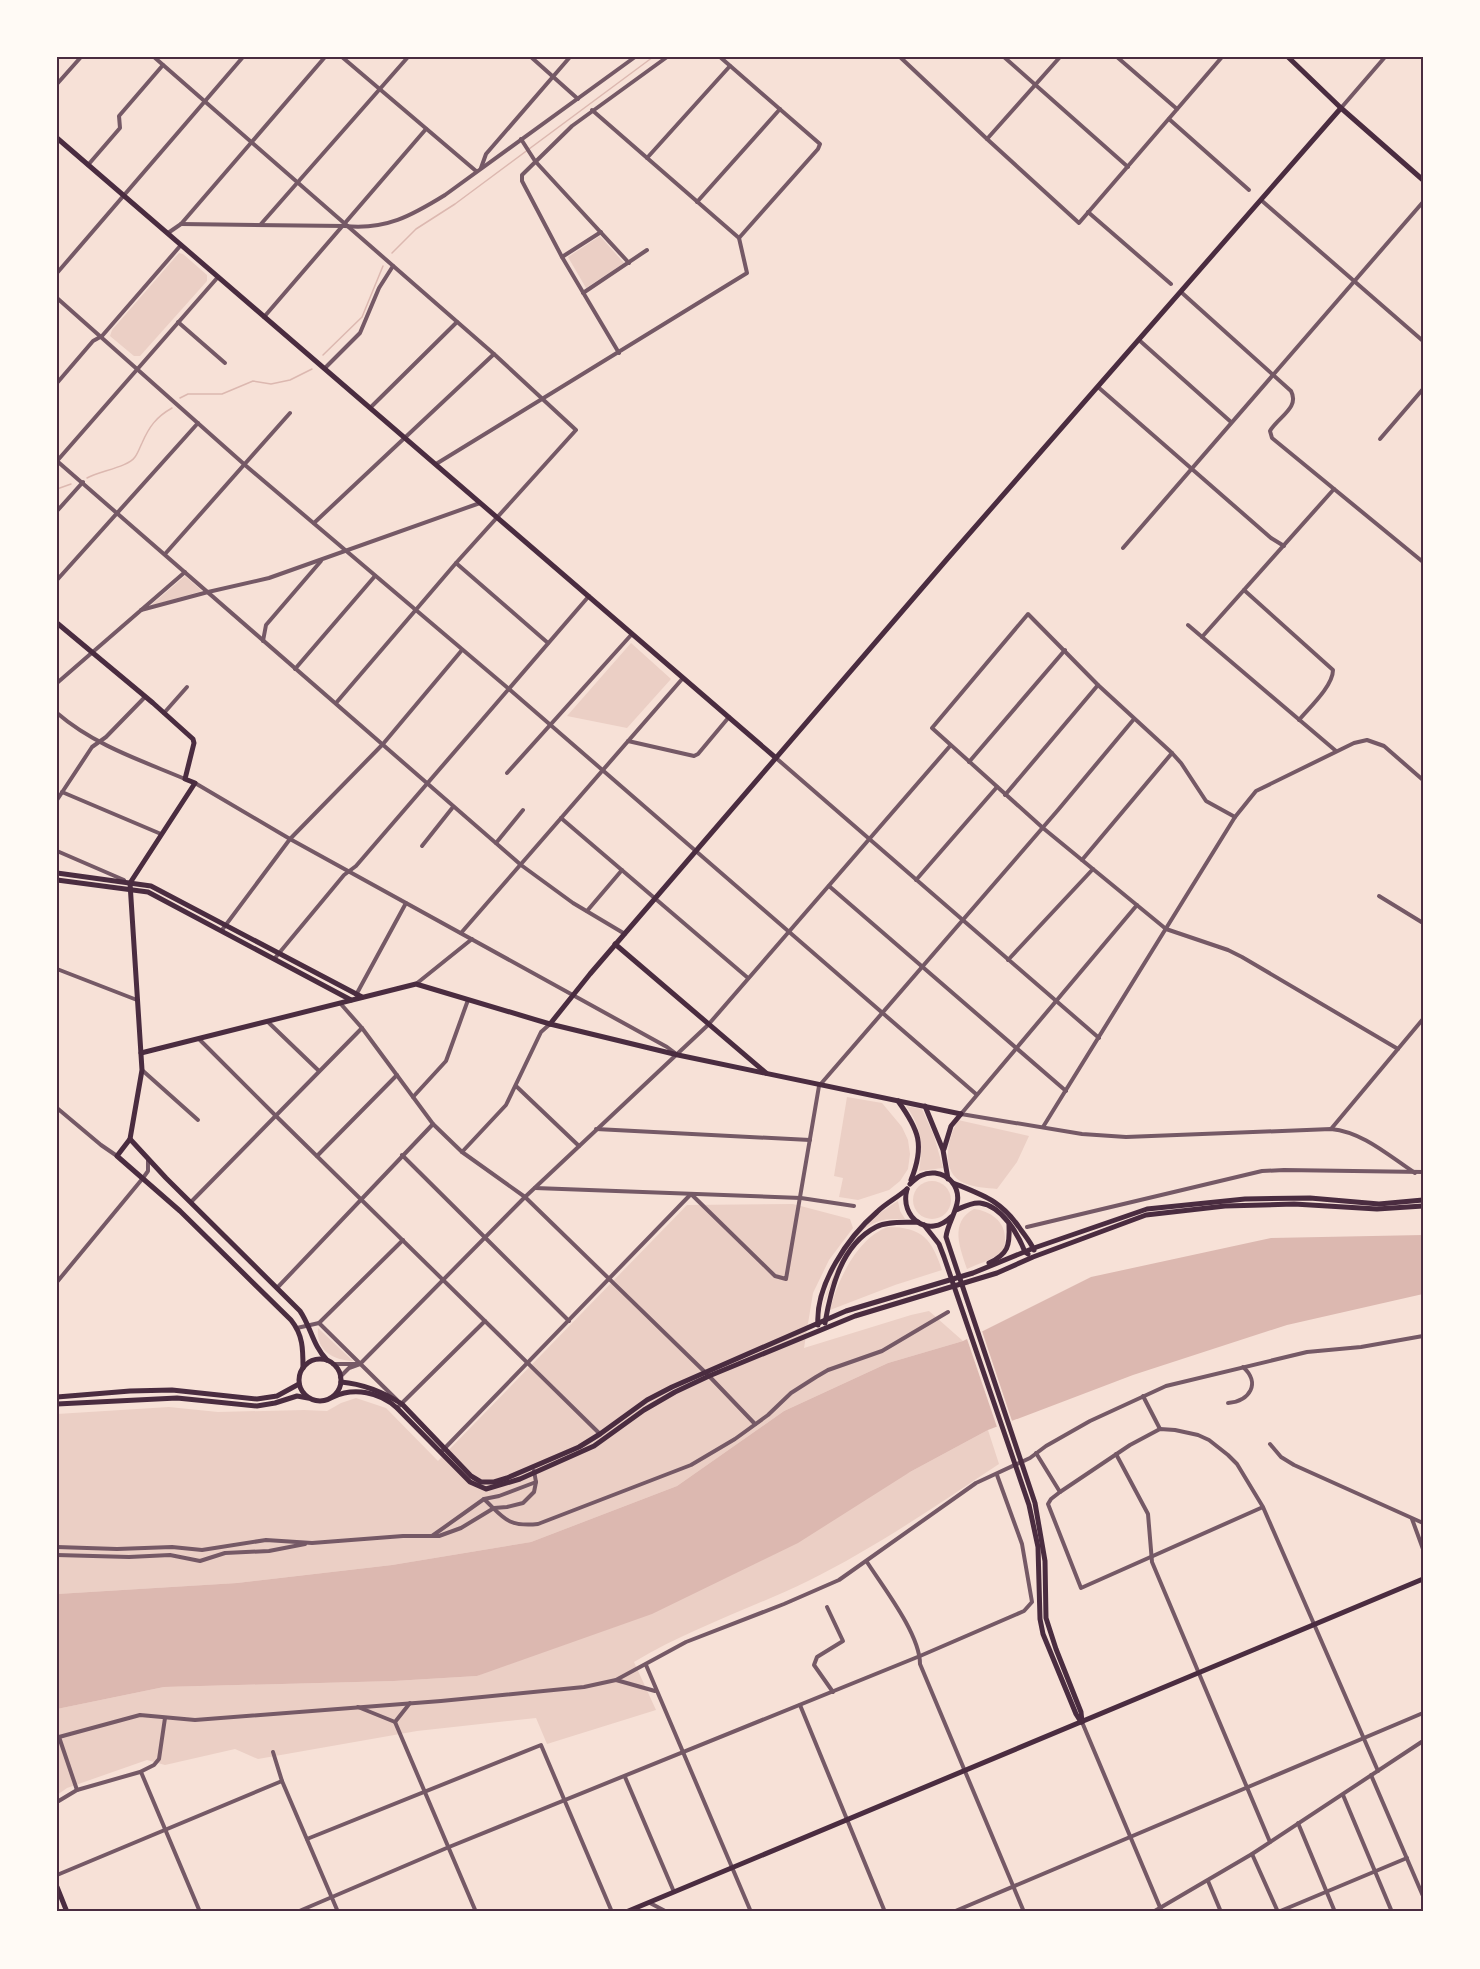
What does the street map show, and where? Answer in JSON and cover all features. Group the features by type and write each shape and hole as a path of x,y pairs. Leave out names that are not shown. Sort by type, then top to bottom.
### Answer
{"main road":[{"path":"1288,57 1341,108 1423,180"},
{"path":"550,1024 572,994 948,558 1341,108"},
{"path":"57,138 776,758"},
{"path":"57,623 164,713 193,739 194,743 185,779 195,783 130,886 142,1070 130,1139 117,1156 180,1211 297,1328 302,1339 303,1368 299,1384 308,1398"},
{"path":"57,873 130,886 158,896 222,930 359,996"},
{"path":"57,880 152,886 226,924 351,1000"},
{"path":"615,944 767,1074"},
{"path":"141,1053 340,1003 359,996 416,984 550,1024 678,1055 961,1114 951,1126 943,1150"},
{"path":"897,1100 912,1120 919,1141 918,1157 905,1204 912,1217 924,1225 947,1256 1032,1504 1045,1561 1046,1617 1081,1712 1082,1722"},
{"path":"925,1106 958,1196 956,1210 947,1228 947,1256"},
{"path":"130,1139 190,1203 300,1311 308,1325 315,1347 330,1362 341,1379 340,1388 333,1397"},
{"path":"822,1330 818,1324 818,1313 828,1279 842,1251 875,1213 916,1178 932,1173 986,1195 1005,1209 1034,1248 1033,1257"},
{"path":"341,1379 379,1391 400,1406 470,1482 486,1489 502,1486 579,1447 647,1400 796,1332 862,1305 973,1273 1034,1248 1147,1209 1245,1199 1310,1198 1379,1204 1423,1200"},
{"path":"956,1210 980,1203 1000,1215 1016,1232 1025,1252 1033,1257"},
{"path":"442,1451 471,1476 486,1483 533,1470 594,1446 706,1373 872,1310 986,1277 1146,1215 1225,1206 1294,1204 1377,1209 1423,1206"},
{"path":"924,1225 937,1225 952,1216"},
{"path":"822,1330 831,1288 841,1266 863,1236 883,1224 918,1222"},
{"path":"973,1273 1001,1258 1006,1252 1010,1236 1009,1224"},
{"path":"303,1368 314,1360 330,1362"},
{"path":"57,1397 130,1391 179,1390 257,1399 277,1396 299,1384"},
{"path":"57,1404 177,1398 257,1406 297,1396 322,1401 345,1391 360,1392 400,1406"},
{"path":"626,1912 1423,1580"},
{"path":"57,1887 67,1912"}],"street":[{"path":"57,84 81,57"},
{"path":"154,57 494,354 576,430 456,563 336,703"},
{"path":"57,273 243,57"},
{"path":"168,233 181,224 325,57"},
{"path":"342,57 476,171"},
{"path":"261,225 408,57"},
{"path":"531,57 578,99"},
{"path":"481,168 486,154 570,57"},
{"path":"181,224 365,228 388,224 412,215 445,195 635,57"},
{"path":"619,352 562,257 522,181 522,175 572,126 667,57"},
{"path":"720,57 820,144 739,238"},
{"path":"900,57 1079,223 1222,57"},
{"path":"1004,57 1128,167"},
{"path":"987,139 1060,57"},
{"path":"1117,57 1178,109"},
{"path":"1341,108 1385,57"},
{"path":"88,165 120,128 119,116 163,65"},
{"path":"646,158 730,66"},
{"path":"697,202 780,109"},
{"path":"436,464 747,273 739,238 592,110"},
{"path":"1168,119 1249,190"},
{"path":"264,317 345,226 426,129"},
{"path":"521,139 535,161 629,262"},
{"path":"1261,200 1423,341"},
{"path":"1123,548 1423,202"},
{"path":"1088,212 1171,284"},
{"path":"562,257 601,232"},
{"path":"57,383 93,341 102,336 181,245"},
{"path":"583,293 647,250"},
{"path":"325,368 360,333 379,288 393,266"},
{"path":"218,277 57,461 521,865 587,911 625,933"},
{"path":"1180,292 1291,391 1294,398 1293,405 1270,431 1272,438 1423,562"},
{"path":"57,298 346,552 509,689 976,1094"},
{"path":"178,322 225,363"},
{"path":"371,408 457,322"},
{"path":"1139,340 1231,422"},
{"path":"314,523 494,354"},
{"path":"1098,387 1284,546"},
{"path":"1380,439 1423,389"},
{"path":"165,554 290,413"},
{"path":"57,580 198,423"},
{"path":"57,511 83,482"},
{"path":"1202,637 1334,489"},
{"path":"141,610 269,578 480,503"},
{"path":"263,642 266,625 322,561"},
{"path":"456,563 548,643"},
{"path":"57,683 185,572"},
{"path":"296,669 375,576"},
{"path":"1244,590 1333,670 1330,684 1299,720"},
{"path":"277,956 344,875 356,866 589,596"},
{"path":"1235,817 1206,801 1172,753 1098,685 1028,614 932,728 1043,828 1166,929 1242,957 1398,1049"},
{"path":"1188,625 1336,751"},
{"path":"507,773 632,634"},
{"path":"222,930 290,839 383,744 462,650"},
{"path":"969,762 1065,650"},
{"path":"461,933 683,678"},
{"path":"1005,795 1098,685"},
{"path":"164,713 187,687"},
{"path":"57,800 97,742 106,737 145,697"},
{"path":"57,713 97,742 185,779"},
{"path":"628,741 694,756 729,717"},
{"path":"690,1194 775,1276 786,1279 819,1086 1043,828 1134,719"},
{"path":"1043,1127 1235,817 1256,791 1336,751 1367,740 1384,746 1423,780"},
{"path":"341,1379 349,1368 360,1364 525,1197 708,1025 950,746"},
{"path":"1082,860 1172,753"},
{"path":"776,758 1099,1038"},
{"path":"195,783 290,839 678,1055"},
{"path":"916,880 996,787"},
{"path":"62,792 161,834"},
{"path":"422,846 453,807"},
{"path":"496,843 523,810"},
{"path":"561,818 748,978"},
{"path":"57,851 130,886"},
{"path":"1008,960 1094,869"},
{"path":"587,911 622,870"},
{"path":"829,886 1066,1090"},
{"path":"1379,896 1423,923"},
{"path":"359,996 406,903"},
{"path":"1137,905 961,1114 1082,1134 1126,1137 1346,1130 1361,1137 1414,1173"},
{"path":"416,984 472,939"},
{"path":"57,969 137,1000"},
{"path":"413,1097 446,1061 468,1000"},
{"path":"340,1003 362,1028 433,1125 462,1152 525,1197 756,1424"},
{"path":"1331,1129 1423,1019"},
{"path":"267,1021 319,1071"},
{"path":"462,1152 506,1104 541,1032 550,1024"},
{"path":"190,1203 362,1028"},
{"path":"199,1038 600,1434"},
{"path":"142,1070 198,1120"},
{"path":"317,1156 397,1075"},
{"path":"516,1086 579,1146"},
{"path":"57,1108 117,1156"},
{"path":"276,1288 433,1125"},
{"path":"596,1129 810,1140"},
{"path":"402,1155 569,1321"},
{"path":"57,1282 143,1178 148,1171 148,1159"},
{"path":"1027,1227 1262,1171 1423,1172"},
{"path":"535,1188 801,1198 854,1206"},
{"path":"442,1451 690,1194"},
{"path":"297,1328 318,1323 403,1240"},
{"path":"484,1498 500,1516 513,1522 529,1525 546,1522 645,1481 691,1465 756,1424 791,1393 816,1377 828,1370 872,1356 948,1312"},
{"path":"318,1323 400,1406 485,1321"},
{"path":"77,1790 59,1737 140,1715 195,1720 585,1687 616,1680 686,1642 839,1580 976,1483 997,1475 1090,1421 1143,1396 1174,1383 1307,1352 1360,1347 1423,1336"},
{"path":"330,1362 360,1364"},
{"path":"1228,1403 1245,1398 1251,1388 1251,1374 1242,1367"},
{"path":"1143,1396 1160,1430"},
{"path":"1263,1507 1081,1588 1049,1509 1051,1499 1059,1492 1116,1454 1160,1430 1175,1430 1198,1435 1220,1448 1237,1464 1263,1507 1316,1624 1378,1771"},
{"path":"1270,1444 1286,1460 1423,1523"},
{"path":"1036,1453 1059,1492"},
{"path":"1116,1454 1148,1514 1151,1539 1150,1556 1270,1842"},
{"path":"57,1555 129,1557 171,1555 200,1561 225,1553 269,1551 312,1543 403,1536 430,1537 451,1533 494,1508 523,1503 534,1492 536,1482 533,1470"},
{"path":"297,1912 449,1847 682,1754 1024,1611 1032,1602 1022,1544 997,1475"},
{"path":"430,1537 484,1498 499,1496 536,1482"},
{"path":"1411,1518 1423,1549"},
{"path":"57,1547 117,1549 171,1547 202,1550 266,1540 312,1543"},
{"path":"867,1562 902,1616 920,1651 920,1664 1024,1912"},
{"path":"827,1607 843,1641 817,1657 814,1665 833,1692"},
{"path":"646,1665 751,1912"},
{"path":"616,1680 656,1691"},
{"path":"395,1722 410,1703"},
{"path":"800,1705 885,1912"},
{"path":"357,1707 395,1722 476,1912"},
{"path":"953,1912 1423,1713"},
{"path":"57,1802 77,1790 140,1772 154,1765 159,1759 165,1718"},
{"path":"1082,1722 1161,1910"},
{"path":"1153,1912 1161,1910 1252,1854 1423,1741"},
{"path":"307,1839 541,1745 612,1912"},
{"path":"273,1752 282,1780 338,1912"},
{"path":"140,1772 200,1912"},
{"path":"1371,1775 1423,1896"},
{"path":"625,1777 674,1892"},
{"path":"57,1875 282,1780"},
{"path":"1343,1795 1392,1912"},
{"path":"1298,1823 1335,1912"},
{"path":"1252,1854 1278,1912 1407,1858"},
{"path":"1208,1881 1221,1912"},
{"path":"649,1902 667,1912"}],"shaded area":[{"path":"600,236 624,263 586,288 568,257"},
{"path":"179,253 207,275 207,281 140,356 134,356 110,336 112,330"},
{"path":"185,576 202,591 150,606"},
{"path":"631,643 671,679 627,728 567,716"},
{"path":"847,1097 882,1103 902,1127 908,1140 910,1154 908,1169 900,1181 889,1190 858,1200 839,1197 843,1178 834,1176"},
{"path":"906,1106 922,1109 934,1136 943,1168 919,1171 920,1137 915,1121"},
{"path":"958,1120 1029,1136 1017,1162 997,1189 964,1183 951,1171 948,1163 949,1145"},
{"path":"932,1181 946,1186 951,1200 946,1214 932,1219 918,1214 913,1200 918,1186"},
{"path":"898,1201 905,1219 880,1221 866,1228 848,1248 857,1235"},
{"path":"793,1204 850,1219 853,1228 829,1260 813,1293 804,1348 929,1311 963,1341 888,1363 784,1411 677,1486 531,1542 392,1565 237,1583 57,1594 57,1414 169,1407 218,1412 327,1411 356,1398 386,1408 438,1461 687,1205"},
{"path":"974,1209 996,1218 1004,1232 1005,1244 998,1255 967,1269 958,1236 961,1221"},
{"path":"888,1227 910,1230 924,1237 930,1243 942,1270 830,1310 850,1261 867,1240"},
{"path":"1423,1235 1423,1294 1287,1325 1133,1375 988,1430 910,1472 798,1543 652,1614 477,1676 394,1681 164,1687 57,1709 57,1594 237,1583 392,1565 531,1542 677,1486 784,1411 888,1363 963,1341 1091,1277 1271,1238"},
{"path":"848,1248 821,1313 826,1295"},
{"path":"318,1328 353,1361 339,1359 327,1353 320,1343"},
{"path":"988,1430 999,1464 929,1510 857,1555 808,1581 698,1629 634,1662 656,1710 547,1744 536,1718 417,1731 258,1759 235,1749 165,1765 147,1760 67,1788 57,1795 57,1709 164,1687 394,1681 477,1676 910,1472"}],"pier":[{"path":"981,1328 1013,1424 998,1430 966,1336"}],"waterway":[{"path":"392,253 416,229 455,204 653,57"},
{"path":"323,355 362,317 383,266"},
{"path":"180,398 188,394 222,394 253,381 271,384 290,380 312,369"},
{"path":"87,478 131,460 154,423 172,408"},
{"path":"57,489 71,484"}]}
